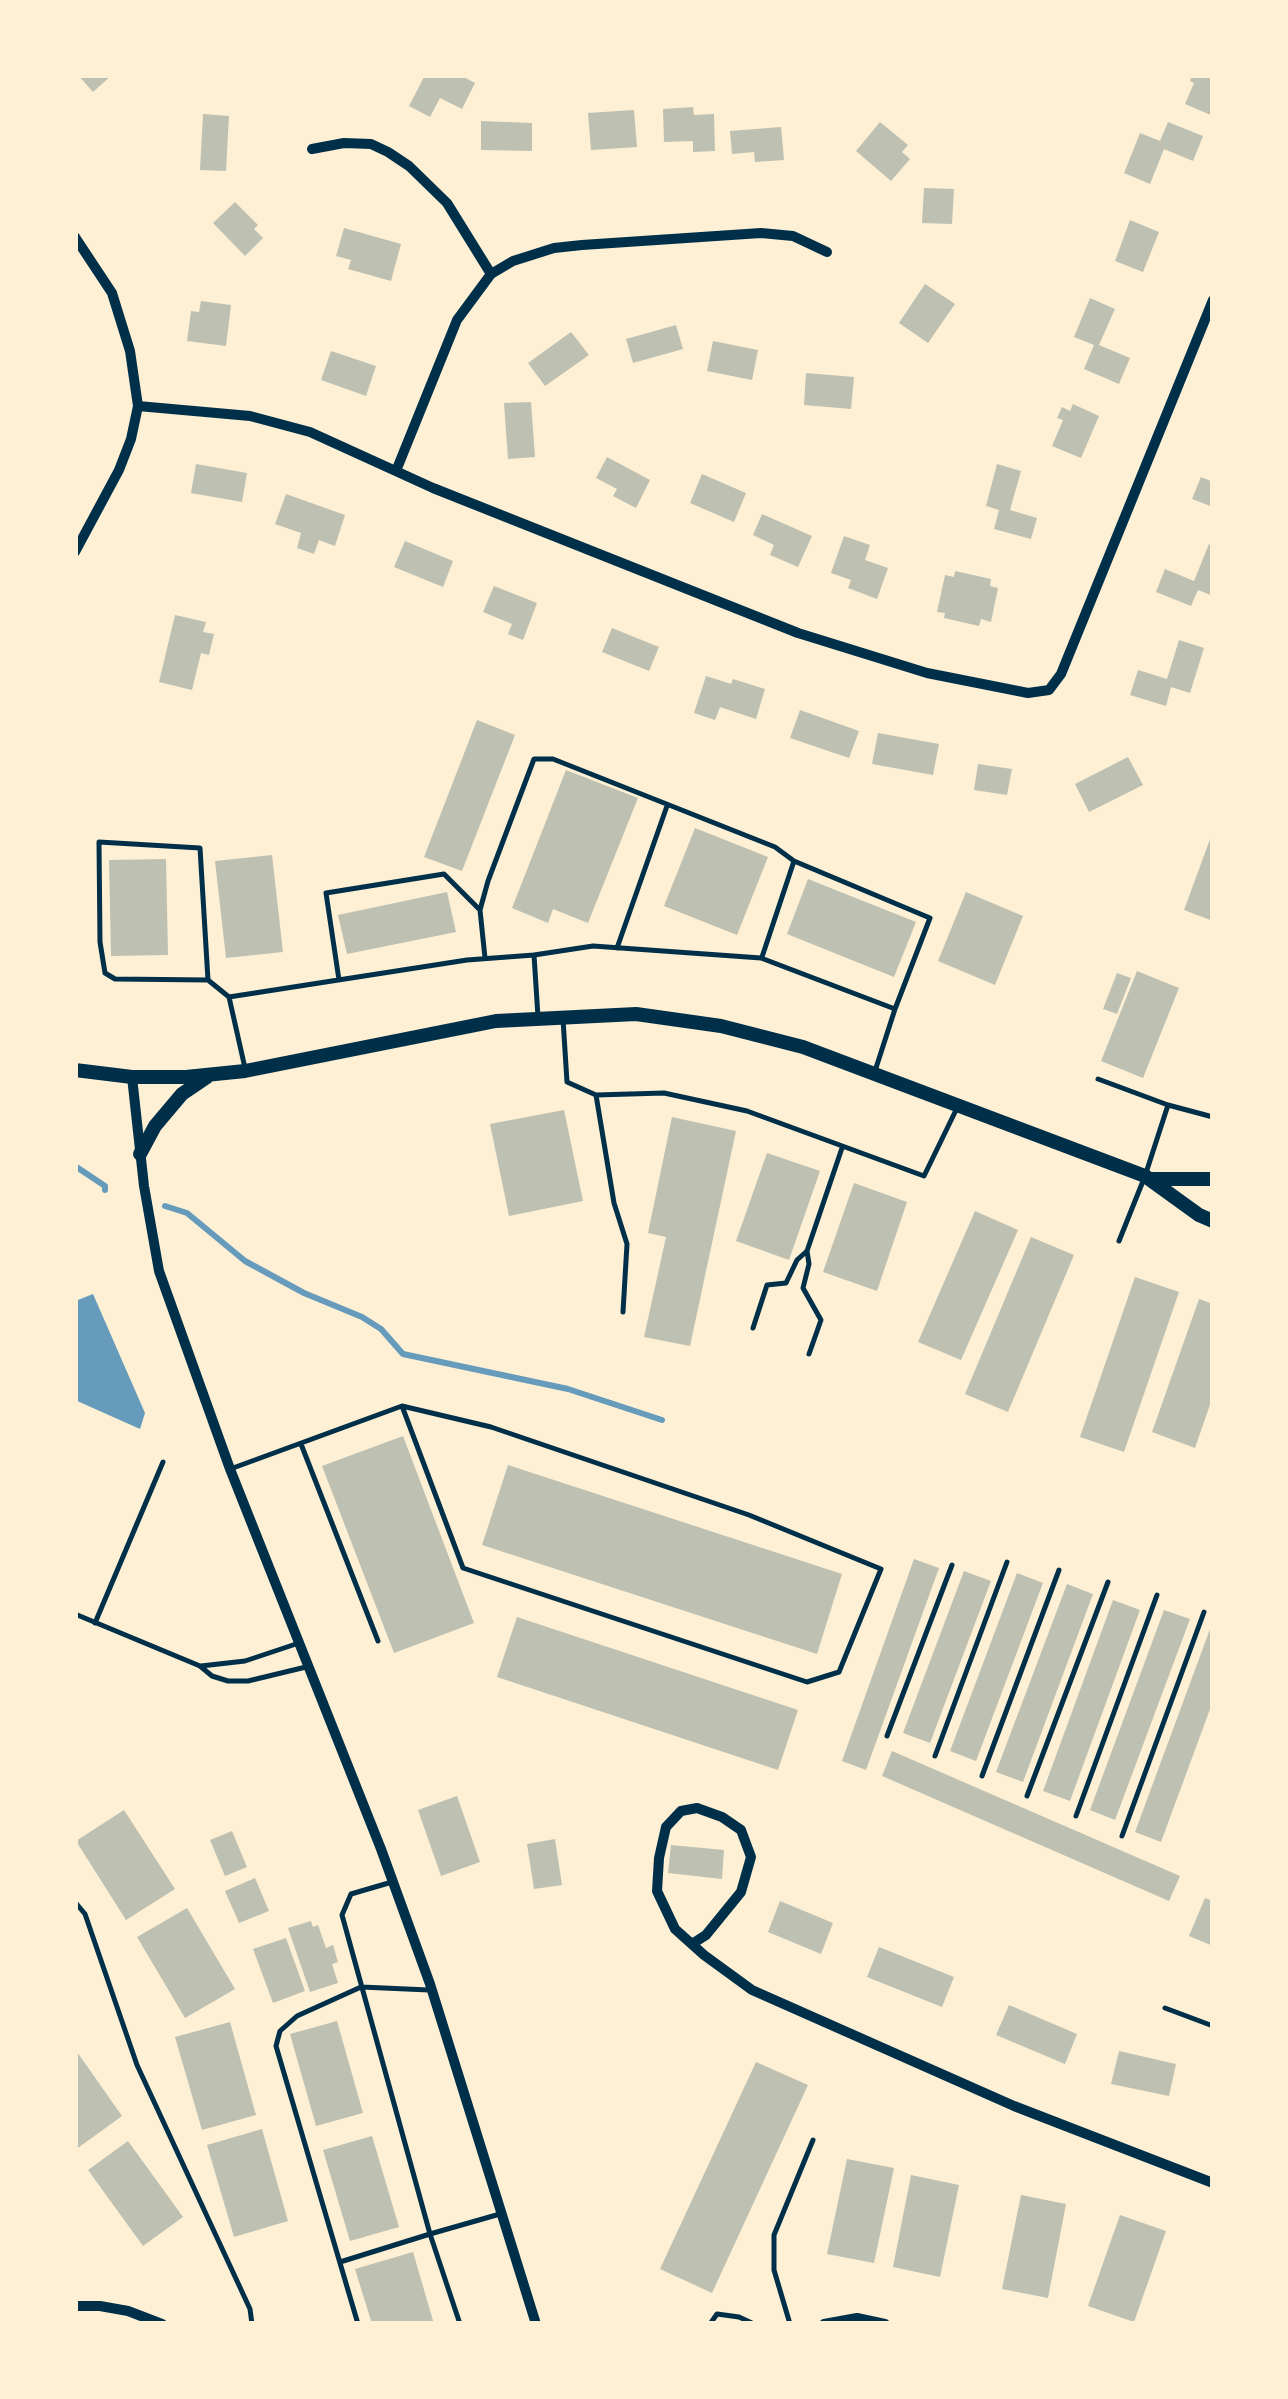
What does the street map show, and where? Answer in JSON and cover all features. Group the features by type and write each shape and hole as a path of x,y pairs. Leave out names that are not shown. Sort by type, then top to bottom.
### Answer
{"street":[{"path":"312,149 344,143 370,144 410,166 447,204 491,274"},
{"path":"396,471 456,320 491,274 514,262 554,248 761,233 793,236 828,252"},
{"path":"75,237 99,270 116,306 130,351 138,406 119,470 77,545"},
{"path":"138,406 220,412 280,422 838,646 928,673 1028,693 1050,690 1062,674 1213,300"},
{"path":"75,1070 132,1077 246,1071 452,1028 538,1017 636,1014 721,1026 803,1047 1148,1177 1213,1221"},
{"path":"140,1154 155,1126 182,1094 211,1074"},
{"path":"132,1077 140,1154 160,1271 230,1469 432,1990 536,2324"},
{"path":"1148,1177 1213,1179"},
{"path":"692,1944 706,1935 740,1892 751,1857 740,1830 722,1817 697,1808 681,1811 666,1827 657,1891 675,1929 692,1944 752,1990 1014,2106 1213,2182"},
{"path":"75,2306 128,2311 162,2324"},
{"path":"824,2324 857,2318 885,2324"}],"lane":[{"path":"485,958 480,910 534,759 552,758 774,847 794,861 930,918 874,1073"},
{"path":"618,948 668,806"},
{"path":"208,980 200,848 99,842 100,942 105,973 116,978 208,980 229,997 246,1071"},
{"path":"762,958 794,861"},
{"path":"339,980 326,893 444,874 480,910"},
{"path":"229,997 485,958 593,946 762,958 896,1009"},
{"path":"534,954 538,1017"},
{"path":"563,1016 567,1082 596,1095 664,1093 747,1111 924,1176 958,1105"},
{"path":"1098,1079 1168,1106 1213,1116"},
{"path":"596,1095 614,1203 627,1244 622,1312"},
{"path":"1119,1241 1148,1177 1168,1106"},
{"path":"753,1328 767,1285 786,1283 797,1260 807,1251 842,1148"},
{"path":"807,1251 810,1264 803,1288 821,1320 809,1354"},
{"path":"230,1469 402,1406 491,1427 749,1515 881,1569 839,1672 807,1682 464,1568 402,1406"},
{"path":"301,1444 378,1641"},
{"path":"95,1622 162,1462"},
{"path":"936,1756 1007,1562"},
{"path":"886,1736 952,1565"},
{"path":"982,1776 1059,1570"},
{"path":"1028,1796 1108,1582"},
{"path":"1076,1816 1157,1595"},
{"path":"1122,1836 1204,1612"},
{"path":"75,1614 228,1681 248,1681 308,1666"},
{"path":"200,1666 244,1662 299,1643"},
{"path":"393,1882 352,1894 342,1915 430,2234 460,2324"},
{"path":"75,1902 85,1914 137,2065 250,2309 252,2324"},
{"path":"358,2324 276,2046 280,2031 296,2016 361,1987 432,1990"},
{"path":"1165,2008 1213,2026"},
{"path":"790,2324 774,2270 774,2234 813,2140"},
{"path":"340,2262 502,2213"},
{"path":"710,2324 716,2314 754,2324"}],"water":[{"path":"93,1294 145,1413 140,1429 75,1400 75,1313 78,1300"}],"building":[{"path":"78,75 112,75 93,92"},
{"path":"425,75 460,75 475,83 462,109 440,98 430,117 409,106"},
{"path":"1192,75 1213,75 1213,116 1185,104 1194,83 1190,81"},
{"path":"693,107 694,115 714,114 715,151 693,152 693,141 664,142 663,109"},
{"path":"634,110 637,147 591,150 588,113"},
{"path":"203,114 229,116 226,171 200,170"},
{"path":"481,121 532,123 532,151 481,150"},
{"path":"880,122 908,145 902,152 910,159 891,181 856,151"},
{"path":"1168,122 1203,136 1193,161 1164,149 1150,184 1124,173 1140,133 1160,141"},
{"path":"781,127 784,160 755,162 754,152 732,154 730,131"},
{"path":"924,188 954,189 952,224 922,223"},
{"path":"235,202 258,225 254,229 263,238 245,256 213,223"},
{"path":"1130,220 1159,232 1143,272 1115,261"},
{"path":"344,228 401,244 391,281 348,269 351,260 336,256"},
{"path":"925,284 955,304 928,343 899,323"},
{"path":"1090,298 1115,309 1099,345 1130,358 1119,384 1084,369 1094,345 1074,337"},
{"path":"201,301 231,305 226,346 187,341 191,311 199,312"},
{"path":"676,325 683,349 633,363 626,339"},
{"path":"571,332 589,355 545,386 528,363"},
{"path":"713,341 758,350 752,380 707,371"},
{"path":"331,351 376,366 366,396 321,380"},
{"path":"806,373 854,377 851,409 804,405"},
{"path":"531,402 535,457 508,459 504,403"},
{"path":"1073,404 1099,416 1081,458 1052,446 1063,420 1057,418 1062,407 1070,411"},
{"path":"607,457 650,480 636,508 613,496 617,489 596,478"},
{"path":"196,464 247,473 242,502 191,493"},
{"path":"997,464 1021,471 1010,510 1037,518 1031,539 994,529 999,510 986,506"},
{"path":"702,474 746,493 734,522 690,503"},
{"path":"1201,477 1213,482 1213,507 1192,499"},
{"path":"286,494 345,515 335,546 319,540 314,554 297,548 301,533 275,524"},
{"path":"762,514 812,536 798,567 770,555 774,545 753,535"},
{"path":"844,536 870,545 865,560 888,568 877,599 848,588 851,580 831,573"},
{"path":"405,541 453,561 443,587 394,567"},
{"path":"1209,544 1213,546 1213,596 1198,590 1191,606 1156,592 1165,569 1194,581"},
{"path":"955,571 991,579 990,586 998,588 991,622 981,619 979,626 944,618 945,613 937,612 945,575 954,577"},
{"path":"494,586 537,603 523,640 508,634 512,624 483,612"},
{"path":"175,615 206,622 203,632 214,634 209,655 201,653 192,690 159,682"},
{"path":"612,628 659,647 649,671 602,652"},
{"path":"1179,640 1204,648 1190,693 1171,687 1166,706 1130,695 1138,670 1167,679"},
{"path":"706,676 765,689 756,719 720,707 715,720 694,713"},
{"path":"800,710 859,731 849,758 790,738"},
{"path":"477,720 515,735 462,871 424,857"},
{"path":"878,733 939,744 933,775 872,764"},
{"path":"1128,757 1143,785 1089,812 1075,784"},
{"path":"978,764 1012,769 1007,795 974,790"},
{"path":"566,770 638,798 588,923 553,909 548,923 512,908"},
{"path":"695,828 768,857 737,935 664,906"},
{"path":"1213,831 1213,921 1184,910"},
{"path":"272,855 283,952 226,958 215,861"},
{"path":"166,859 168,955 111,956 109,860"},
{"path":"808,879 916,922 894,977 787,934"},
{"path":"447,892 456,932 347,954 338,915"},
{"path":"966,892 1023,916 995,985 938,961"},
{"path":"1137,971 1179,988 1143,1078 1101,1061"},
{"path":"1117,973 1131,978 1117,1014 1103,1009"},
{"path":"564,1110 583,1201 509,1216 490,1124"},
{"path":"672,1117 736,1131 690,1346 644,1337 666,1237 648,1233"},
{"path":"767,1153 820,1171 789,1260 736,1241"},
{"path":"854,1183 907,1202 877,1291 823,1272"},
{"path":"975,1211 1018,1230 961,1360 918,1342"},
{"path":"1031,1237 1074,1255 1008,1412 965,1394"},
{"path":"1135,1277 1179,1292 1124,1452 1080,1437"},
{"path":"1199,1299 1213,1304 1213,1396 1195,1448 1152,1432"},
{"path":"403,1436 474,1623 394,1653 322,1466"},
{"path":"508,1465 842,1574 817,1654 482,1545"},
{"path":"914,1559 939,1568 866,1770 842,1761"},
{"path":"964,1571 991,1581 930,1743 903,1733"},
{"path":"1017,1573 1043,1583 976,1761 950,1751"},
{"path":"1067,1584 1093,1594 1023,1782 996,1772"},
{"path":"1113,1600 1140,1610 1070,1801 1043,1791"},
{"path":"1164,1610 1190,1619 1115,1820 1090,1810"},
{"path":"517,1617 798,1710 778,1770 497,1677"},
{"path":"1213,1621 1213,1701 1161,1842 1135,1832"},
{"path":"892,1751 1180,1876 1169,1901 882,1776"},
{"path":"457,1796 480,1862 441,1876 418,1810"},
{"path":"124,1810 175,1889 126,1920 76,1841"},
{"path":"232,1831 247,1867 225,1876 210,1840"},
{"path":"555,1839 562,1885 534,1889 527,1844"},
{"path":"671,1845 724,1850 722,1879 668,1873"},
{"path":"255,1878 269,1911 239,1923 225,1891"},
{"path":"1205,1898 1213,1901 1213,1946 1189,1936"},
{"path":"780,1901 833,1923 821,1954 768,1932"},
{"path":"187,1908 235,1989 185,2018 137,1937"},
{"path":"311,1921 313,1927 318,1925 326,1948 333,1945 338,1962 332,1964 338,1983 310,1992 288,1928"},
{"path":"286,1938 305,1991 273,2003 253,1949"},
{"path":"879,1947 954,1977 942,2007 867,1977"},
{"path":"1009,2005 1077,2034 1065,2064 996,2035"},
{"path":"337,2021 363,2113 316,2126 290,2034"},
{"path":"230,2022 256,2115 202,2130 175,2037"},
{"path":"75,2049 122,2116 75,2150"},
{"path":"1119,2051 1176,2064 1169,2096 1111,2084"},
{"path":"756,2062 808,2085 712,2293 660,2269"},
{"path":"262,2129 288,2221 234,2237 207,2145"},
{"path":"372,2136 399,2227 350,2241 323,2150"},
{"path":"128,2141 183,2217 143,2246 88,2170"},
{"path":"847,2159 894,2168 874,2263 827,2254"},
{"path":"911,2175 959,2185 940,2277 893,2267"},
{"path":"1021,2195 1066,2204 1048,2298 1002,2289"},
{"path":"1120,2215 1166,2231 1134,2322 1088,2306"},
{"path":"413,2252 434,2324 372,2324 355,2269"}],"waterway":[{"path":"75,1166 105,1186 105,1190"},
{"path":"165,1206 187,1213 245,1261 304,1293 362,1317 381,1329 403,1354 568,1389 662,1420"}]}
